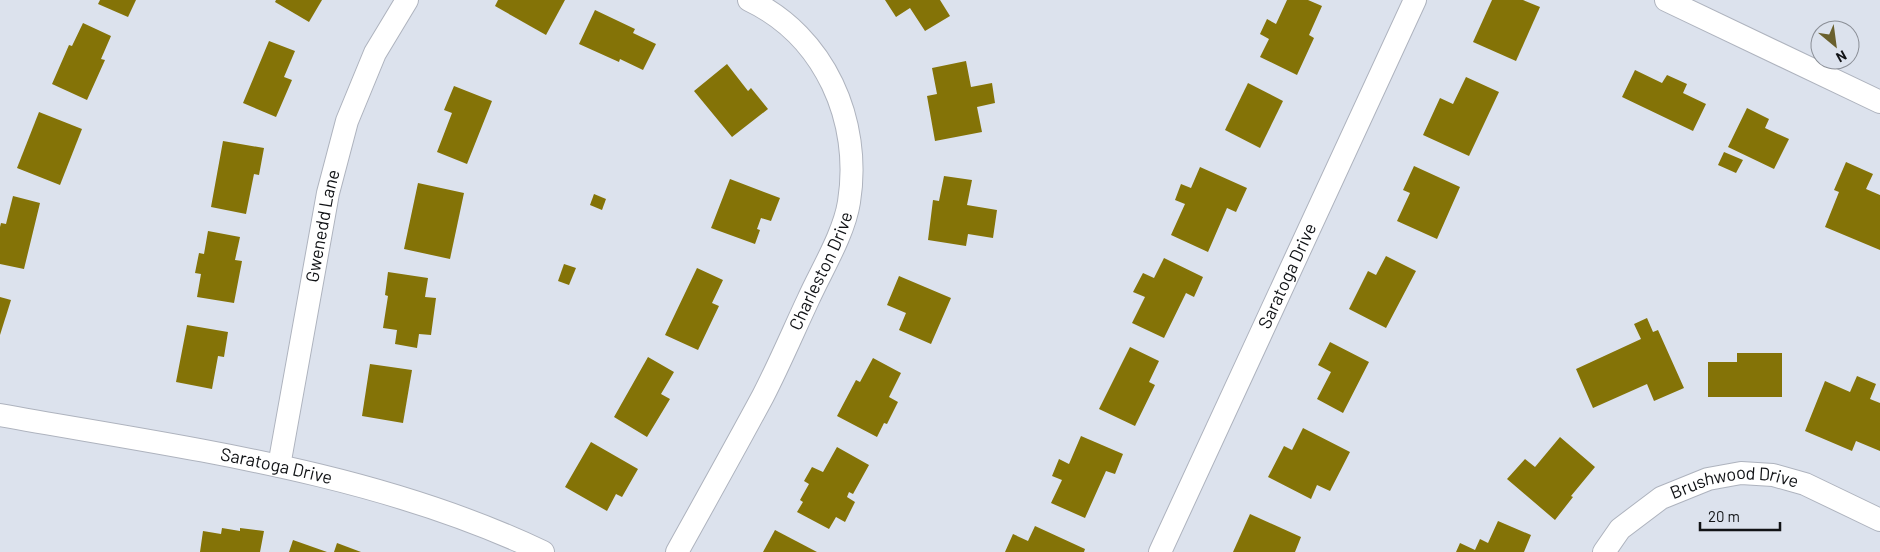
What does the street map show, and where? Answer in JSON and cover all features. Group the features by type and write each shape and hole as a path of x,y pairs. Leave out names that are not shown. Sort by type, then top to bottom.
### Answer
{"street":[{"name":"Gwenedd Lane","path":"279,466 328,193 347,121 375,53 407,0"},
{"name":"Charleston Drive","path":"677,552 763,394 833,248 848,204 851,155 849,133 834,86 822,62 789,25 766,8 750,0"},
{"name":"Saratoga Drive","path":"1160,552 1415,0"},
{"path":"1666,0 1880,102"},
{"name":"Saratoga Drive","path":"0,415 279,466 393,494 543,552"},
{"name":"Brushwood Drive","path":"1604,552 1620,530 1661,498 1708,479 1741,474 1773,475 1804,484 1880,520"}],"building":[{"path":"100,0 136,0 128,17 98,4"},
{"path":"276,0 322,0 309,22 275,2"},
{"path":"498,0 565,0 546,35 495,6"},
{"path":"885,0 940,0 950,16 925,31 910,8 896,17"},
{"path":"1287,0 1308,0 1322,6 1309,35 1314,38 1297,75 1260,57 1269,39 1260,34 1267,19 1276,24"},
{"path":"1492,0 1523,0 1540,7 1516,61 1473,42"},
{"path":"595,10 635,29 633,33 656,44 643,70 620,59 619,62 579,44"},
{"path":"83,23 111,36 101,59 105,60 87,100 52,84 69,45 72,46"},
{"path":"269,41 295,51 284,77 292,80 276,117 243,103"},
{"path":"966,61 971,87 992,83 995,103 977,107 982,132 935,141 927,96 937,94 932,68"},
{"path":"727,64 748,91 751,88 768,109 732,137 694,91"},
{"path":"1635,70 1662,83 1667,75 1687,84 1683,93 1706,104 1693,131 1622,97"},
{"path":"1466,77 1499,92 1469,156 1423,135 1440,98 1453,104"},
{"path":"1248,83 1283,101 1260,148 1225,130"},
{"path":"454,86 492,101 467,164 437,152 452,113 444,110"},
{"path":"1747,108 1769,119 1765,128 1789,139 1774,169 1728,147"},
{"path":"39,112 82,129 60,185 17,168"},
{"path":"223,141 264,148 259,175 254,174 246,214 211,207"},
{"path":"1724,152 1743,160 1736,173 1718,165"},
{"path":"1846,162 1873,174 1866,189 1880,195 1880,250 1825,227 1839,192 1834,190"},
{"path":"1414,166 1460,187 1437,239 1397,221 1410,193 1403,190"},
{"path":"1200,167 1247,188 1236,212 1227,208 1208,252 1171,235 1185,204 1175,200 1181,184 1191,188"},
{"path":"944,176 972,180 967,205 997,210 993,238 968,234 966,246 928,240 933,200 939,201"},
{"path":"730,179 780,198 771,221 761,218 757,229 760,230 755,244 711,228"},
{"path":"418,183 464,193 450,259 404,249"},
{"path":"594,194 606,199 602,210 590,205"},
{"path":"13,196 40,203 24,269 0,264 0,227 1,223 6,224"},
{"path":"208,231 240,237 235,260 242,261 234,303 197,297 201,274 195,273 199,253 204,254"},
{"path":"1386,256 1416,271 1386,328 1349,309 1368,271 1376,275"},
{"path":"1164,258 1203,277 1194,297 1186,293 1164,338 1132,323 1145,297 1133,292 1143,273 1154,278"},
{"path":"564,264 576,268 569,285 558,281"},
{"path":"697,268 723,280 712,303 719,306 698,350 665,335"},
{"path":"388,272 428,278 425,297 436,298 431,335 419,334 417,348 395,344 397,330 383,328 388,296 385,295"},
{"path":"899,276 951,298 931,344 899,330 906,313 887,305"},
{"path":"0,297 11,300 0,335"},
{"path":"1647,318 1653,332 1658,330 1684,388 1654,401 1647,384 1593,408 1576,369 1641,339 1634,324"},
{"path":"187,325 228,332 224,357 218,356 212,389 176,382"},
{"path":"1330,342 1369,362 1343,413 1317,399 1331,372 1318,365"},
{"path":"1130,347 1159,361 1149,382 1155,385 1135,426 1099,409"},
{"path":"1737,353 1782,353 1782,397 1708,397 1708,362 1737,362"},
{"path":"648,357 674,372 661,394 670,399 647,437 614,417"},
{"path":"873,358 901,373 889,397 898,402 887,424 884,423 877,437 837,416 856,380 860,382"},
{"path":"370,364 412,370 403,423 362,416"},
{"path":"1857,376 1876,384 1870,399 1880,403 1880,451 1856,441 1852,451 1805,431 1825,381 1850,392"},
{"path":"1303,428 1350,452 1330,491 1317,485 1311,499 1268,477 1284,446 1292,450"},
{"path":"1081,436 1123,454 1115,474 1106,471 1085,518 1051,503 1062,480 1052,476 1059,459 1069,464"},
{"path":"1560,437 1595,467 1571,496 1573,497 1555,520 1507,479 1525,459 1535,467"},
{"path":"591,442 638,469 622,497 616,494 607,511 565,487"},
{"path":"837,447 869,465 853,494 849,492 847,497 855,502 845,522 836,517 829,529 797,512 803,502 800,500 809,484 804,481 812,467 823,472"},
{"path":"1250,514 1301,537 1295,552 1233,552"},
{"path":"1498,521 1531,535 1524,552 1456,552 1460,543 1475,550 1480,539 1488,543"},
{"path":"1035,526 1085,549 1084,552 1005,552 1013,534 1028,541"},
{"path":"222,528 240,531 240,528 264,531 260,552 200,552 203,531 221,534"},
{"path":"775,530 817,552 763,552"},
{"path":"293,540 327,552 289,552"},
{"path":"337,543 361,552 334,552"}]}
